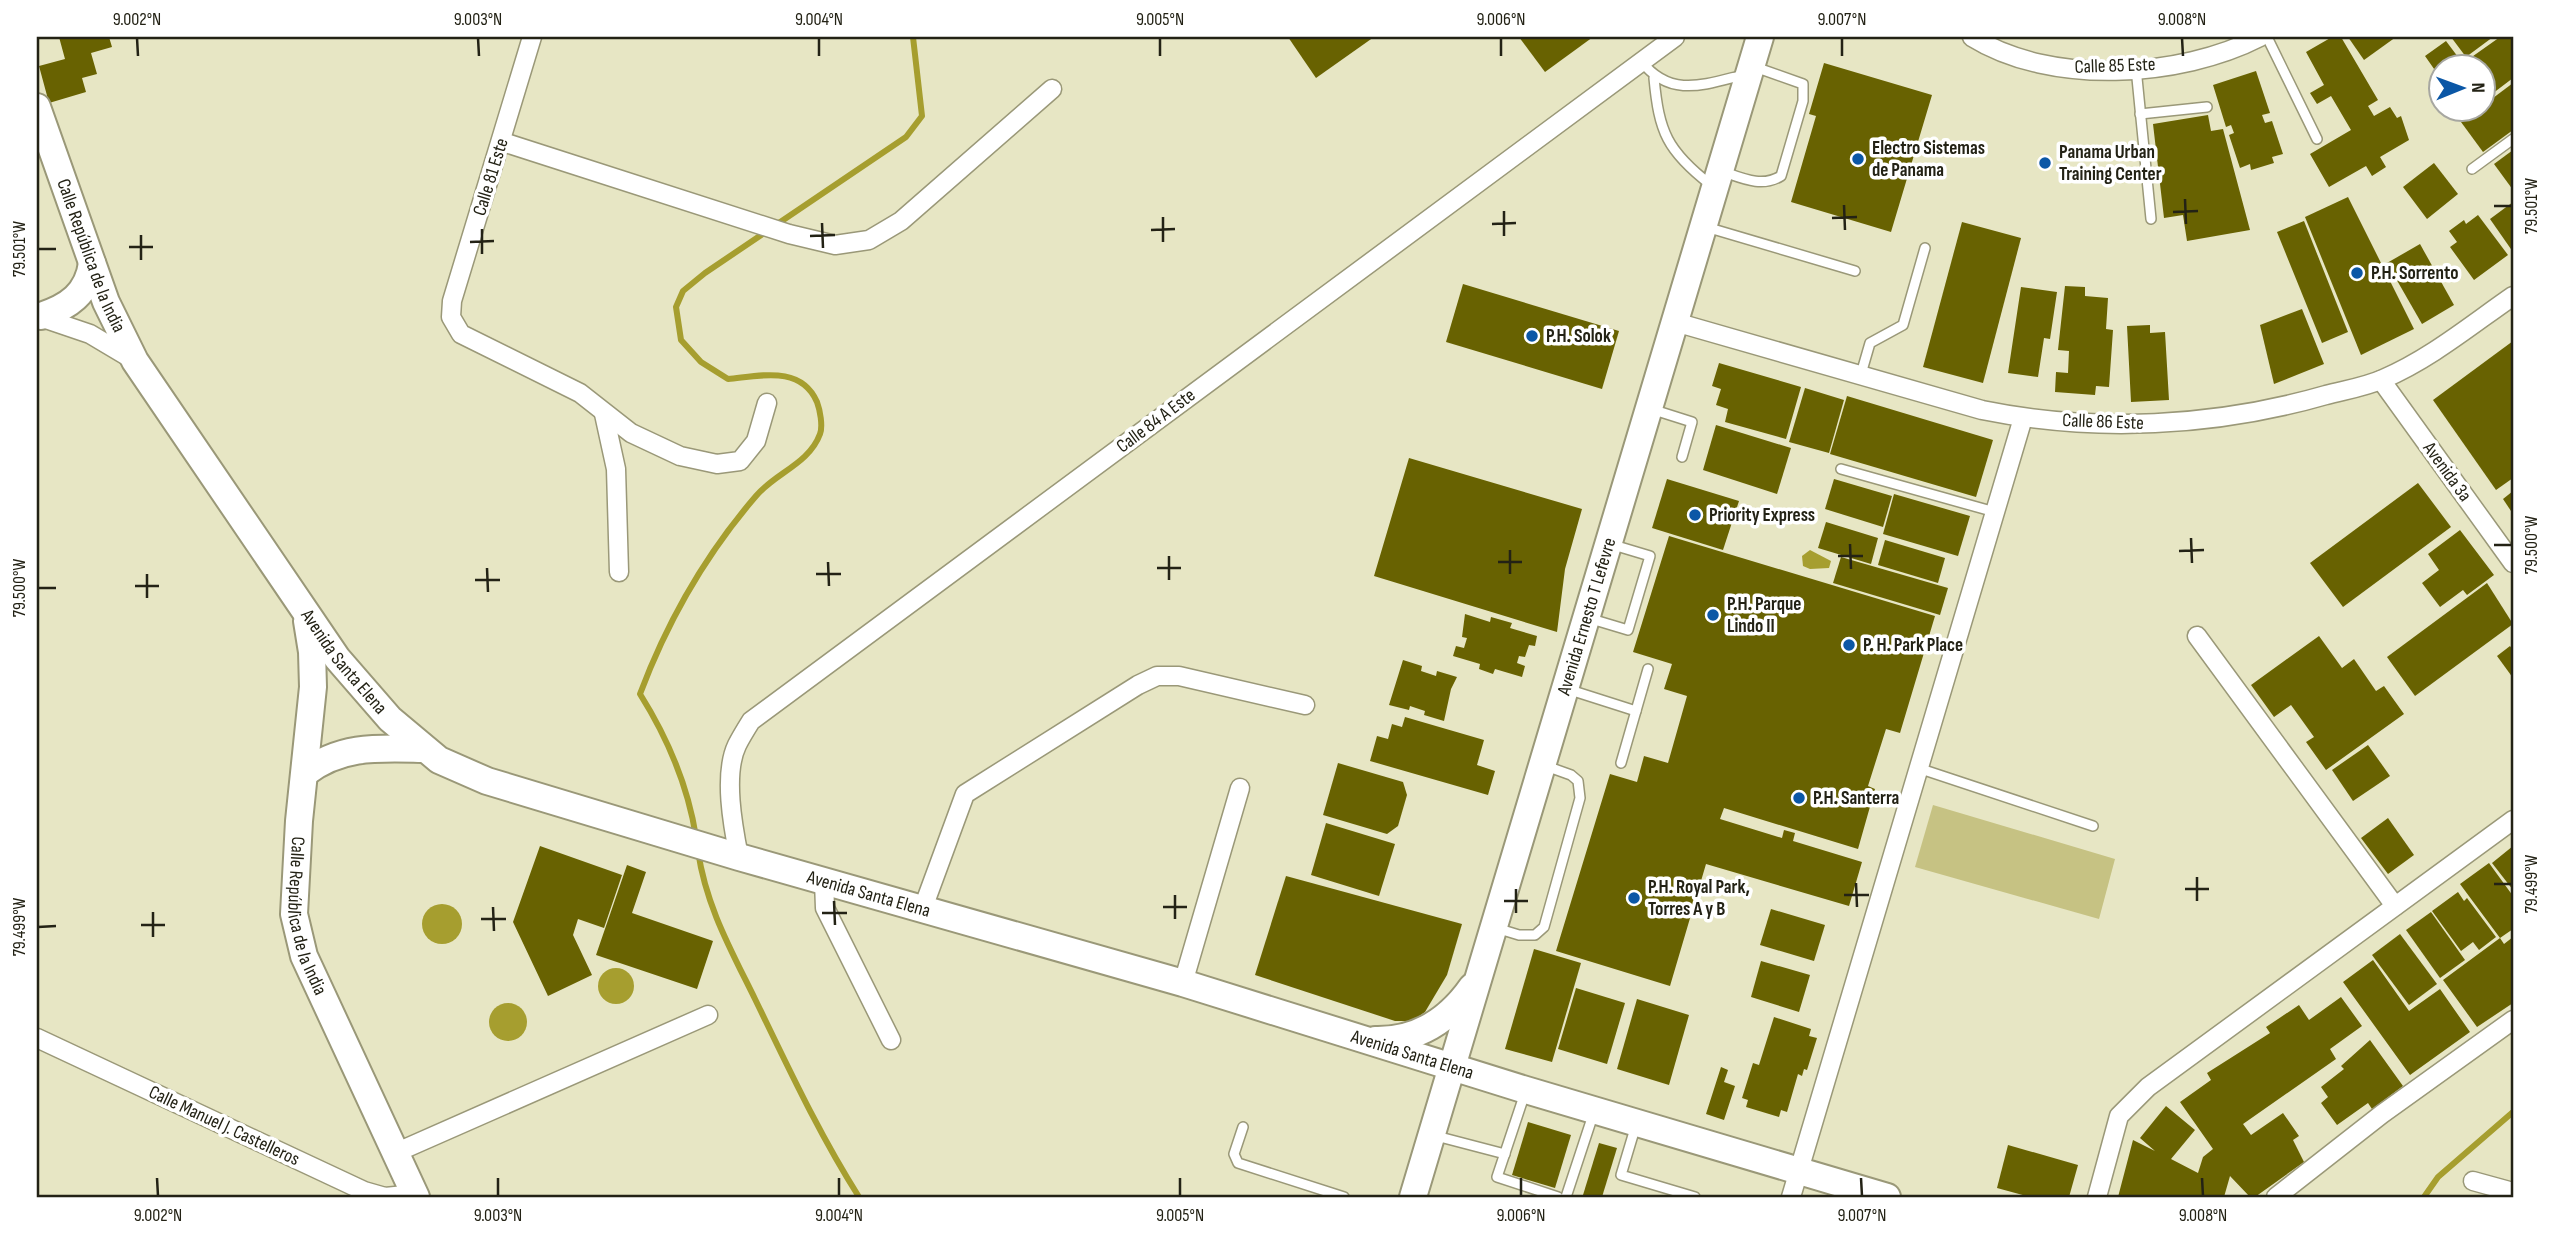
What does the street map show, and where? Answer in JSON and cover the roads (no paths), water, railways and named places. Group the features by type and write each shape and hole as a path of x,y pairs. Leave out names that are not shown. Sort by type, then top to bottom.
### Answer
{"street":[{"name":"Calle 81 Este","path":"532,37 503,142 452,301 451,317 461,334 580,393 604,414"},
{"name":"Calle 84 A Este","path":"734,855 731,782 735,748 751,721 1675,37"},
{"name":"Avenida Ernesto T Lefevre","path":"1413,1197 1760,37"},
{"name":"Calle 85 Este","path":"1972,37 2040,65 2097,71 2196,60 2235,49 2260,37"},
{"path":"503,142 789,234 835,245 869,240 901,221 1052,89"},
{"name":"Calle República de la India","path":"37,107 118,331 135,361"},
{"path":"39,316 62,308 79,295 87,283 92,263"},
{"name":"Calle 86 Este","path":"1675,322 1982,410 2023,418 2146,424 2259,413 2381,380 2424,358 2513,296"},
{"name":"Avenida Santa Elena","path":"39,316 90,334 135,361 359,686 422,749 477,778 734,855 1182,983 1637,1124 1795,1185 1887,1197"},
{"name":"Avenida 3a","path":"2381,380 2513,564"},
{"path":"604,414 631,433 680,456 717,464 740,461 756,441 767,403"},
{"path":"604,414 616,469 620,572"},
{"path":"1795,1185 2023,418"},
{"name":"Calle República de la India","path":"306,612 312,652 313,687 294,915 304,956 415,1196"},
{"path":"2197,636 2395,906"},
{"path":"923,908 965,794 1139,685 1157,676 1179,676 1305,705"},
{"path":"305,773 326,758 347,751 422,749"},
{"path":"1182,983 1240,788"},
{"path":"2096,1197 2119,1116 2148,1087 2513,820"},
{"path":"824,881 825,908 891,1040"},
{"path":"1362,1039 1388,1040 1427,1029 1453,1012 1481,974"},
{"path":"396,1153 708,1015"},
{"path":"2276,1197 2382,1114 2513,1020"},
{"name":"Calle Manuel J. Castelleros","path":"37,1038 364,1191 385,1197 415,1196"},
{"path":"2473,1181 2513,1192"}],"lane":[{"path":"2267,37 2317,139"},
{"path":"1640,61 1654,78 1678,87 1707,84 1749,70 1803,84 1803,101 1781,176 1770,183 1717,179 1685,164 1667,141 1657,111 1654,78"},
{"path":"2136,68 2151,219"},
{"path":"2140,114 2207,107"},
{"path":"2472,169 2513,139"},
{"path":"1703,226 1856,271"},
{"path":"1861,374 1870,344 1903,325 1925,248"},
{"path":"1650,409 1692,422 1682,457"},
{"path":"1840,469 1995,512"},
{"path":"1587,618 1628,630 1650,556 1609,544"},
{"path":"1621,762 1648,668"},
{"path":"1565,689 1636,712"},
{"path":"1494,928 1519,935 1535,935 1544,927 1580,798 1578,781 1571,775 1542,765"},
{"path":"1918,768 2092,826"},
{"path":"1526,1090 1497,1177 1558,1197"},
{"path":"1566,1197 1594,1111"},
{"path":"1637,1124 1621,1175 1695,1197"},
{"path":"1243,1127 1234,1154 1238,1163 1344,1197"},
{"path":"1432,1135 1505,1154"}],"waterway":[{"path":"696,837 688,799 675,762 640,694 662,641 704,565 756,496 808,453 820,434 821,422 817,402 801,382 766,375 728,379 701,362 681,340 676,307 683,291 705,273 906,137 922,116 913,37"},
{"path":"698,851 713,909 729,945 804,1100 859,1197"},
{"path":"2424,1197 2438,1177 2513,1112"}],"place":[{"name":"Electro Sistemas de Panama","path":"1858,159"},
{"name":"Panama Urban Training Center","path":"2045,163"},
{"name":"P.H. Sorrento","path":"2357,273"},
{"name":"P.H. Solok","path":"1532,336"},
{"name":"Priority Express","path":"1695,515"},
{"name":"P.H. Parque Lindo II","path":"1713,615"},
{"name":"P. H. Park Place","path":"1849,645"},
{"name":"P.H. Santerra","path":"1799,798"},
{"name":"P.H. Royal Park, Torres A y B","path":"1634,898"}]}
